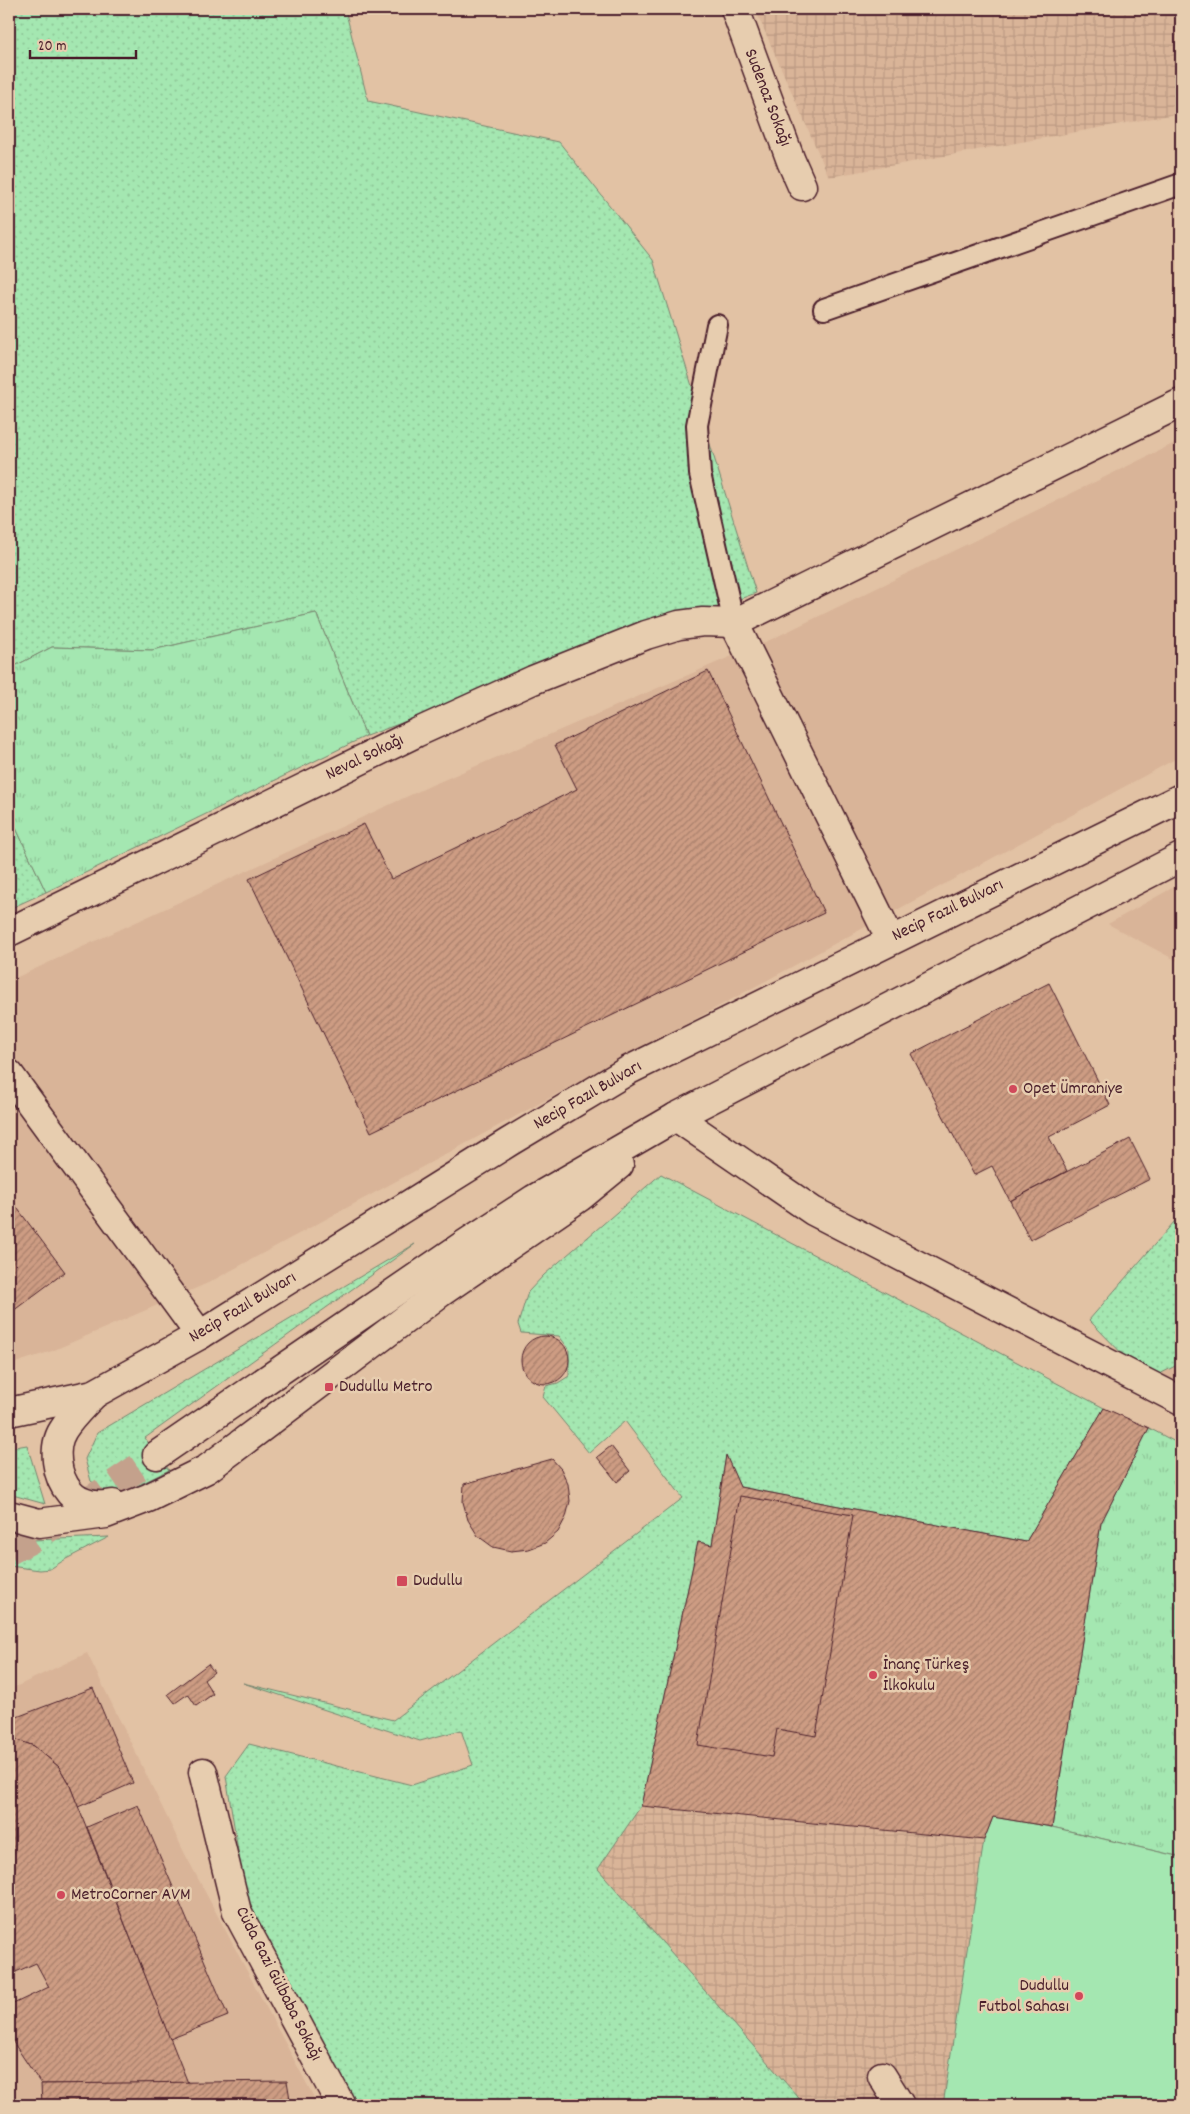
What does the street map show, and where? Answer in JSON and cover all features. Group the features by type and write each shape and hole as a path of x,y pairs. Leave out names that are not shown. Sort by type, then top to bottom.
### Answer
{"main road":[{"name":"Sudenaz Sokağı","path":"734,9 802,186"},
{"path":"891,940 734,623 1181,403"},
{"name":"Neval Sokağı","path":"9,932 416,732 533,680 646,635 703,622 734,623"},
{"name":"Necip Fazıl Bulvarı","path":"9,1412 94,1394 200,1335 509,1142 629,1070 1181,798"},
{"path":"157,1455 534,1199 676,1118 1181,857"},
{"path":"9,1074 200,1335"},
{"path":"676,1118 813,1211 1181,1401"},
{"path":"9,1515 39,1523 106,1514 148,1498 207,1469 440,1293 580,1197 676,1118"},
{"path":"94,1394 63,1430 57,1450 58,1469 63,1481 70,1493 83,1502 102,1506 148,1498"},
{"name":"Cüda Gazi Gülbaba Sokağı","path":"203,1772 237,1912 341,2105"},
{"path":"882,2076 900,2105"}],"lane":[{"path":"824,309 1181,184"},
{"path":"718,326 697,425 700,474 734,623"}],"shaded area":[{"path":"755,9 1181,9 1181,113 829,177"},
{"path":"1181,440 1181,756 208,1283 52,1351 9,1365 9,981 432,785 772,639"},
{"path":"1181,883 1181,963 1108,924"},
{"path":"1181,1363 1181,1397 1148,1380"},
{"path":"87,1653 185,1854 318,2105 9,2105 9,1690"},
{"path":"641,1806 984,1840 943,2105 805,2105 598,1869"}],"green space":[{"path":"9,9 345,9 368,101 559,142 653,260 756,593 366,736 316,613 152,650 52,647 9,669"},
{"path":"316,613 366,736 46,892 9,813 9,669 52,647 152,650"},
{"path":"9,813 46,892 9,909"},
{"path":"661,1174 1104,1408 1026,1542 740,1487 726,1456 712,1545 698,1542 641,1806 598,1869 805,2105 356,2105 247,1906 226,1776 249,1744 412,1785 473,1765 461,1730 420,1741 243,1683 393,1720 683,1498 625,1421 589,1453 543,1397 546,1386 558,1383 569,1376 569,1349 559,1336 521,1333 518,1324 528,1292 544,1275"},
{"path":"1181,1214 1181,1363 1148,1380 1089,1320"},
{"path":"415,1244 145,1438 169,1470 127,1491 108,1494 91,1481 85,1459 97,1433"},
{"path":"1149,1428 1181,1445 1181,1857 1052,1827 1101,1523"},
{"path":"27,1445 45,1504 9,1494 9,1448"},
{"path":"9,1536 32,1540 109,1537 50,1569 40,1570 9,1566"},
{"name":"Dudullu Futbol Sahası","path":"993,1817 1052,1827 1181,1857 1181,2105 943,2105 984,1840"}],"building":[{"path":"708,671 824,913 371,1132 249,879 364,824 391,879 577,789 555,745"},
{"path":"1049,983 1110,1105 1049,1137 1067,1171 1010,1201 992,1166 974,1175 911,1054"},
{"path":"1130,1139 1150,1179 1030,1240 1010,1201"},
{"path":"9,1197 65,1272 9,1314"},
{"path":"545,1336 554,1338 562,1343 567,1351 569,1360 567,1369 562,1377 554,1382 545,1384 536,1382 528,1377 523,1369 521,1360 523,1351 528,1343 536,1338"},
{"name":"İnanç Türkeş İlkokulu","path":"1104,1408 1149,1428 1101,1523 1052,1827 993,1817 984,1840 641,1806 698,1542 712,1545 726,1455 740,1487 1026,1542"},
{"path":"611,1446 630,1471 617,1482 597,1457"},
{"path":"552,1459 561,1469 568,1484 570,1501 566,1517 558,1532 545,1543 529,1549 511,1551 493,1547 478,1536 468,1520 463,1502 464,1484"},
{"path":"740,1496 853,1515 816,1736 777,1729 772,1757 698,1745"},
{"path":"208,1664 214,1672 204,1680 213,1694 196,1706 188,1694 175,1703 168,1694"},
{"path":"93,1688 133,1783 78,1807 70,1786 59,1767 34,1746 9,1737 9,1720"},
{"name":"MetroCorner AVM","path":"9,1737 34,1746 59,1767 70,1786 188,2083 41,2084 9,2036 9,2006 49,1987 36,1963 9,1975"},
{"path":"138,1805 228,2016 170,2039 87,1827"},
{"path":"287,2081 291,2105 42,2105 41,2084"}],"tunnel":[{"path":"9,1551 36,1537 157,1455"}],"place":[{"name":"Opet Ümraniye","path":"1013,1089"},
{"name":"Dudullu Metro","path":"329,1387"},
{"name":"Dudullu","path":"402,1581"},
{"name":"İnanç Türkeş İlkokulu","path":"873,1675"},
{"name":"MetroCorner AVM","path":"61,1895"},
{"name":"Dudullu Futbol Sahası","path":"1079,1996"}]}
